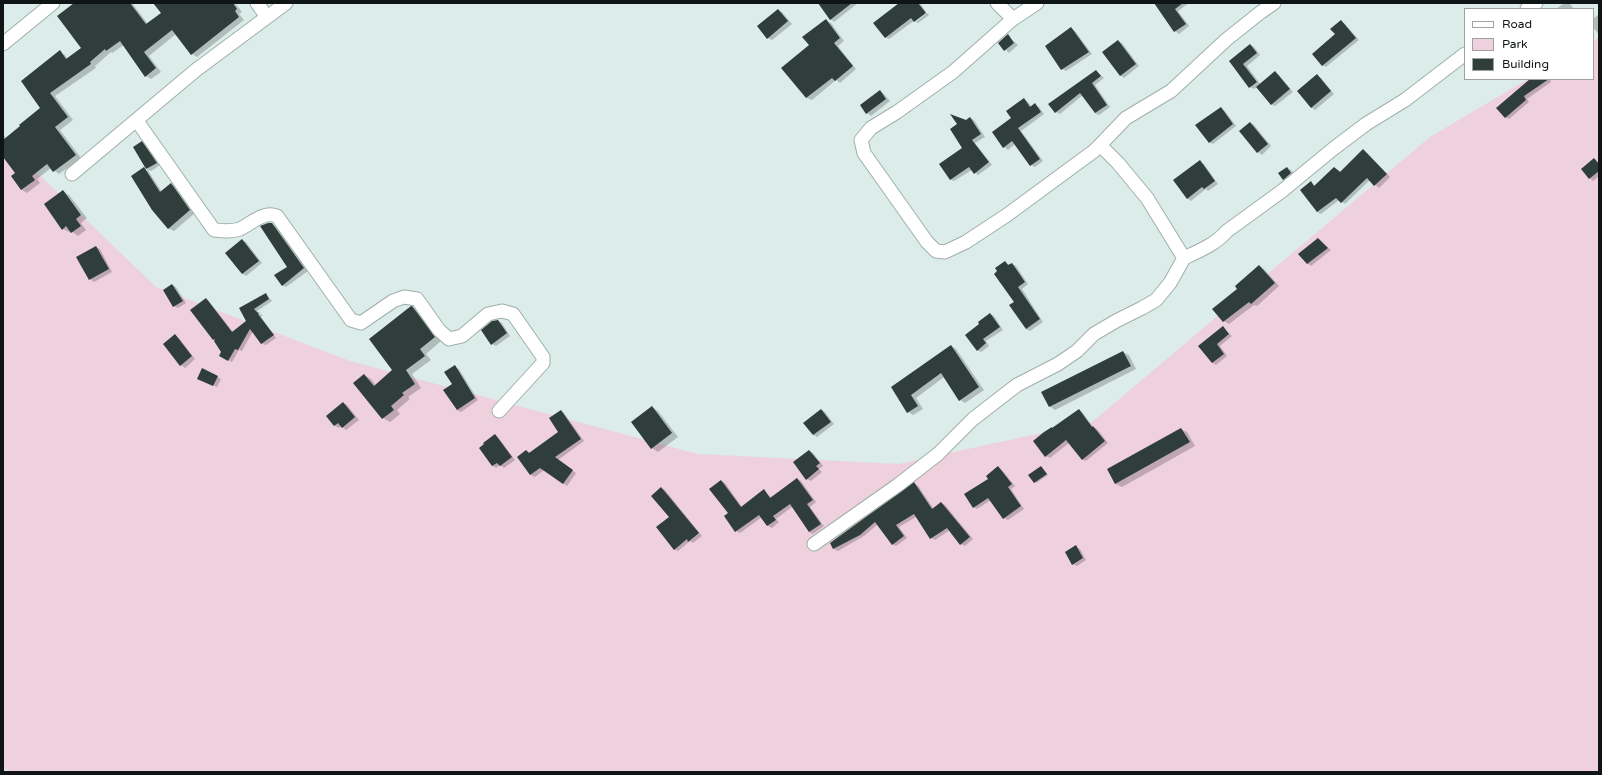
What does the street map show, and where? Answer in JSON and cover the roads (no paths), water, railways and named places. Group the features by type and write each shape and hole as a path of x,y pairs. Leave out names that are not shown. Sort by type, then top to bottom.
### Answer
{"street":[{"path":"3,44 53,3"},
{"path":"257,3 267,17"},
{"path":"72,174 196,70 286,3"},
{"path":"997,3 1013,19"},
{"path":"1037,3 1013,19 953,72 897,112 871,128 861,140 864,153 927,242 936,251 945,252 966,242 1007,215 1094,151 1126,118 1181,84 1201,62 1227,39 1274,3"},
{"path":"814,544 898,485 938,454 973,419 1017,385 1058,364 1077,351 1094,334 1156,300 1170,283 1184,258 1221,238 1227,231 1282,191 1366,124 1405,100 1464,55"},
{"path":"137,121 214,230 228,231 239,229 265,215 273,214 277,216 351,320 361,323 393,301 404,297 417,299 440,330 450,338 462,336 488,314 502,311 513,314 543,357 543,363 499,411"},
{"path":"1100,144 1147,198 1184,258"}]}
